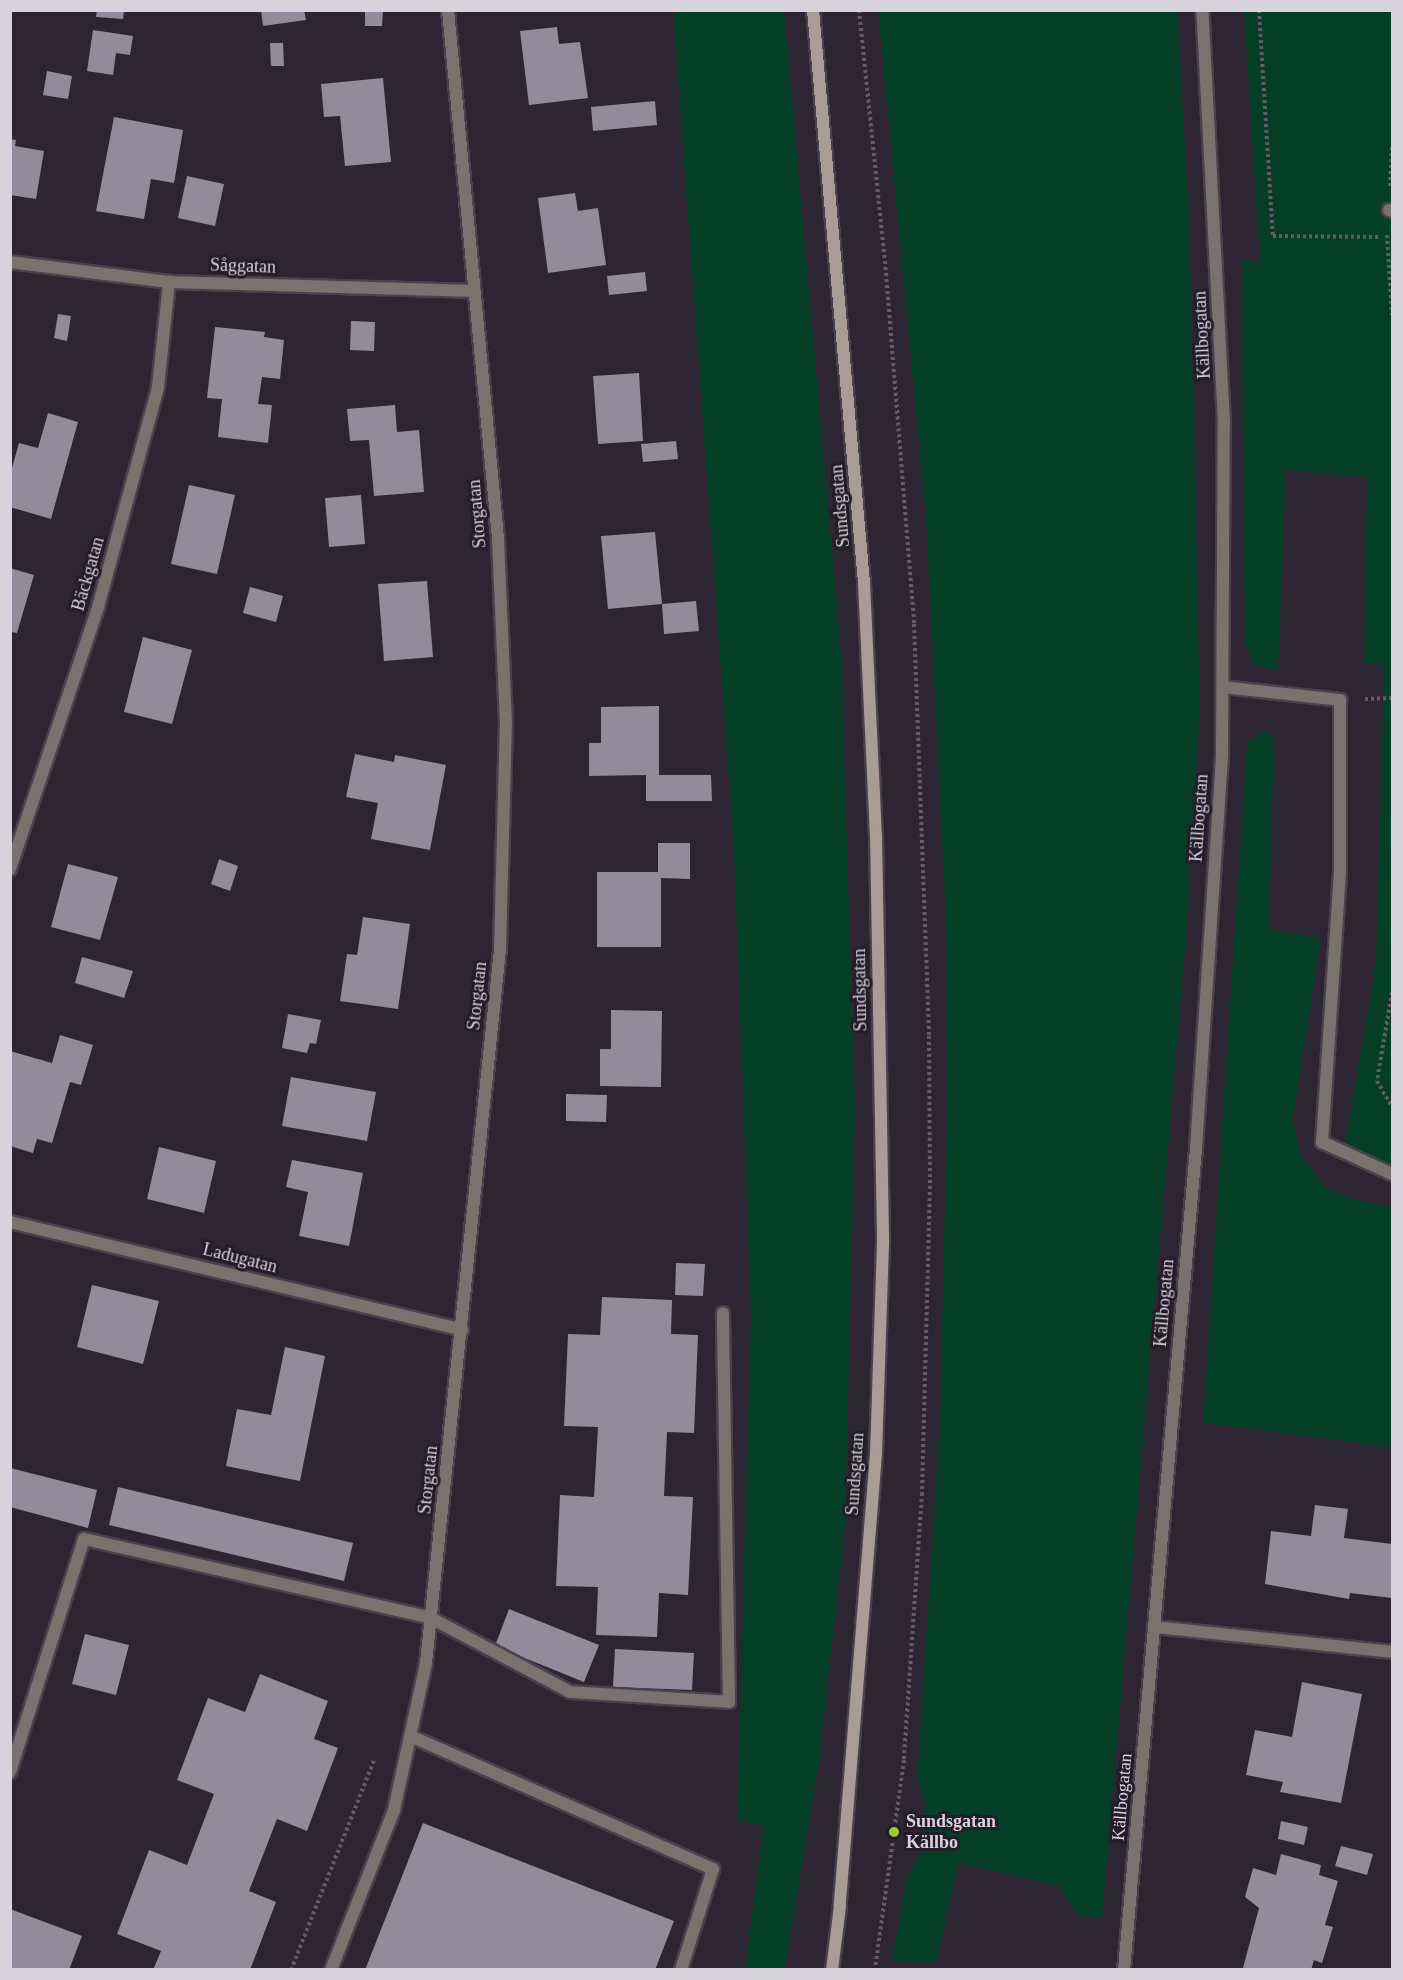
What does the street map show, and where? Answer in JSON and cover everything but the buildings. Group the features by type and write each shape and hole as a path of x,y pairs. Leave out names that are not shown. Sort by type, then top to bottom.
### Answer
{"main road":[{"name":"Sundsgatan","path":"813,10 864,583 876,836 883,1243 876,1454 840,1906 832,1970"}],"street":[{"name":"Storgatan","path":"331,1970 394,1810 426,1663 500,949 506,723 498,538 448,10"},
{"name":"Källbogatan","path":"1124,1970 1196,1136 1222,753 1224,423 1202,10"},
{"name":"Såggatan","path":"10,262 169,282 475,291"},
{"name":"Bäckgatan","path":"10,869 98,607 158,387 169,282"},
{"path":"1223,687 1340,700 1340,872 1322,1142 1392,1174"},
{"name":"Ladugatan","path":"10,1222 462,1330"},
{"path":"10,1772 84,1539 431,1618 570,1692 729,1702 723,1313"},
{"path":"1155,1627 1392,1652"},
{"path":"410,1736 713,1869 681,1970"}],"path":[{"path":"1259,10 1273,236 1387,237"},
{"path":"1392,992 1377,1081 1392,1107"},
{"path":"291,1970 377,1754"}],"green space":[{"path":"673,11 784,11 841,651 855,1105 845,1526 819,1760 785,1969 745,1969 763,1826 737,1820 751,1314 734,850"},
{"path":"878,11 1177,11 1189,215 1200,708 1186,937 1102,1918 1078,1916 1059,1886 959,1863 936,1961 892,1962 906,1880 920,1852 926,1806 917,1781 940,1421 947,1118 946,921 926,518"},
{"path":"1244,11 1392,11 1392,1165 1343,1155 1376,962 1384,664 1364,664 1367,477 1286,470 1278,671 1253,664 1245,641 1241,262 1260,262"},
{"path":"1265,731 1274,737 1269,929 1321,937 1293,1119 1300,1153 1324,1186 1354,1200 1392,1207 1392,1447 1203,1423 1247,742"}],"place":[{"name":"Sundsgatan Källbo","path":"894,1832"}]}
